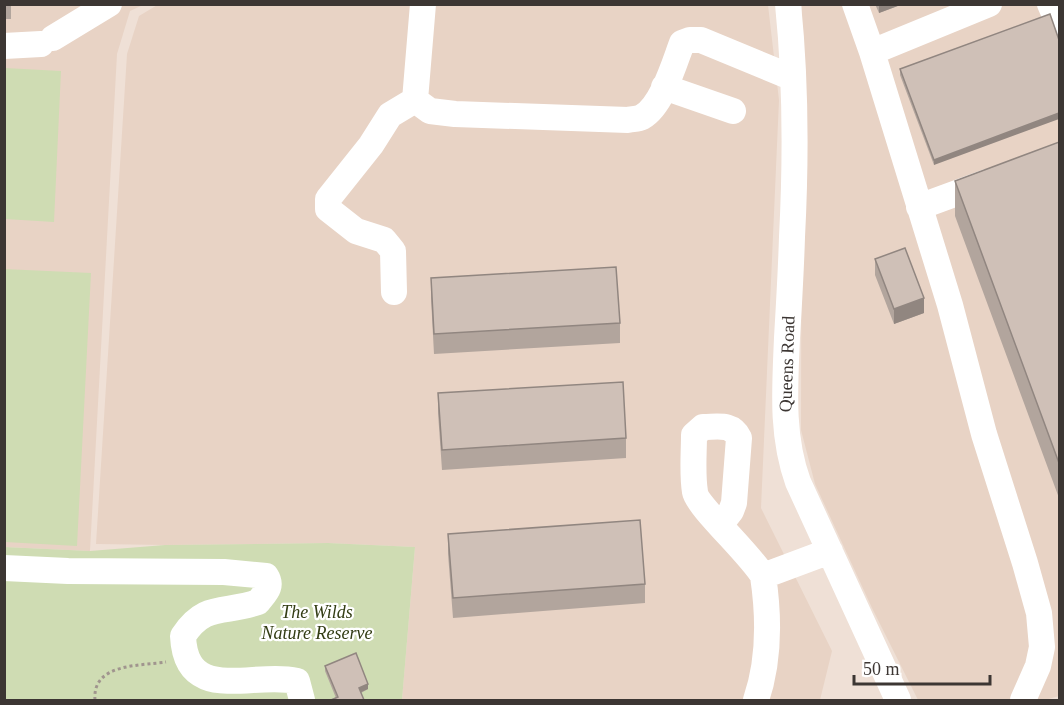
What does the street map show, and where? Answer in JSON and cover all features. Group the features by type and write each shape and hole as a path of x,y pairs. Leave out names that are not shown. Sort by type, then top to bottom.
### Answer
{"street":[{"path":"4,46 47,41 109,4"},
{"path":"415,100 423,4"},
{"name":"Queens Road","path":"788,4 795,118 794,208 786,361 786,437 798,482 898,700"},
{"path":"855,4 950,305 984,434 1039,614 1042,647 1038,666 1023,700"},
{"path":"872,52 989,4"},
{"path":"1050,4 1059,27"},
{"path":"415,100 430,111 455,114 628,120 641,118 654,107 682,44 690,40 701,40 793,78"},
{"path":"664,87 733,111"},
{"path":"394,292 393,251 384,240 356,231 328,209 328,200 371,145 390,115 415,100"},
{"path":"919,207 1006,175"},
{"path":"720,525 756,564 762,576 766,597 764,676 756,700"},
{"path":"762,576 830,551"},
{"path":"4,568 266,576 270,582 269,588 258,602 207,612 189,626 183,636 185,657 192,669 206,680 288,679 297,681 302,700"}],"path":[{"path":"95,700 96,684 107,674 123,668 185,657"}],"shaded area":[{"path":"159,4 768,5 779,100 761,508 832,651 820,700 402,700 415,547 328,543 96,544 127,54 139,16"},
{"path":"4,5 143,5 130,11 117,54 90,551 5,547"},
{"path":"802,5 1059,5 1059,696 1045,700 918,700 872,608 815,484 801,430"}],"green space":[{"path":"5,68 61,71 54,222 5,219"},
{"path":"4,269 91,273 77,546 5,542"},
{"name":"The Wilds Nature Reserve","path":"328,543 415,547 402,700 5,700 4,547 90,551 165,545"}],"building":[{"path":"1050,14 1059,40 1059,113 934,160 900,69"},
{"path":"1059,142 1059,463 955,181"},
{"path":"905,248 924,298 894,309 875,259"},
{"path":"616,267 620,323 434,334 431,278"},
{"path":"623,382 626,438 442,450 438,393"},
{"path":"640,520 645,584 453,598 448,534"},
{"path":"356,653 368,684 359,688 364,700 331,700 338,697 325,666"}]}
